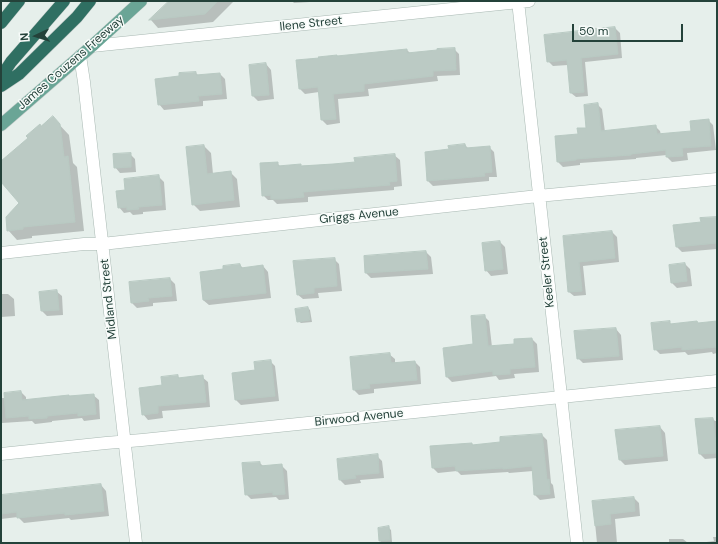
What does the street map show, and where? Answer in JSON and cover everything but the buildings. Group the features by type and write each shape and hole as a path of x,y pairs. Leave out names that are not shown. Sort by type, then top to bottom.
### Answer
{"highway":[{"path":"1,23 19,1"},
{"path":"1,77 11,62 64,1"},
{"path":"1,86 19,74 77,17 90,1"}],"main road":[{"name":"James Couzens Freeway","path":"1,125 141,1"}],"street":[{"name":"Ilene Street","path":"92,46 522,1"},
{"name":"Keeler Street","path":"522,1 538,196 576,543"},
{"name":"Midland Street","path":"80,56 136,543"},
{"name":"Griggs Avenue","path":"1,253 84,244 102,244 538,196 717,179"},
{"name":"Birwood Avenue","path":"1,454 717,381"}]}
